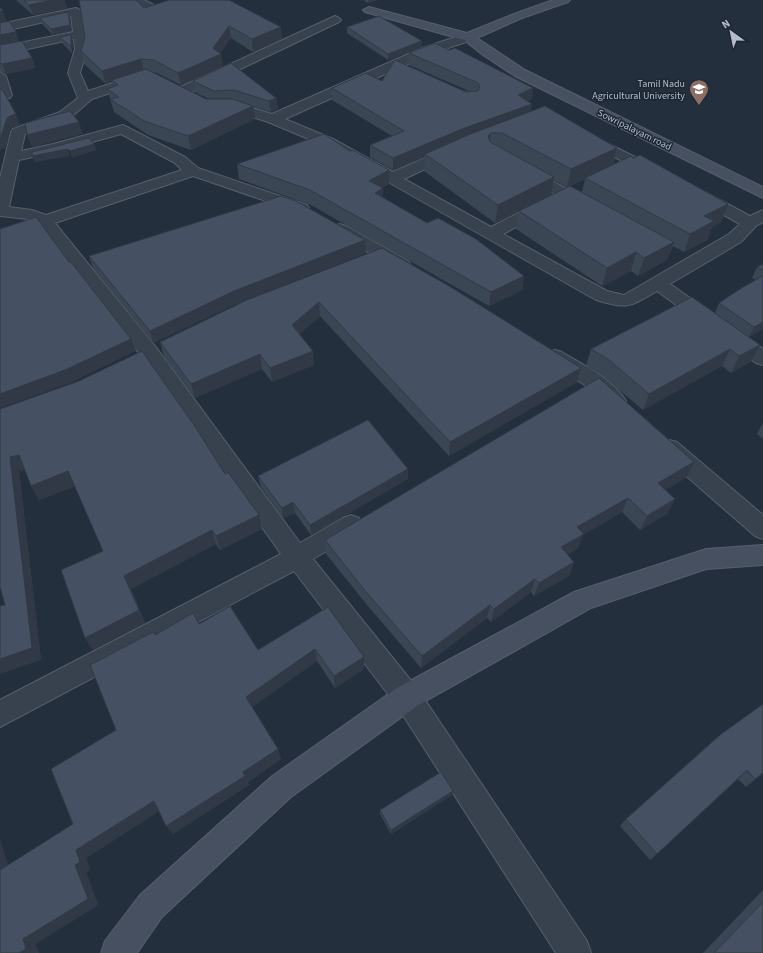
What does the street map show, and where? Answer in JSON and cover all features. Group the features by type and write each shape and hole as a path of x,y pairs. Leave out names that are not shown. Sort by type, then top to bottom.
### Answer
{"street":[{"path":"135,0 155,10 195,0"},
{"path":"273,119 426,51 468,37 518,16 564,0"},
{"path":"0,28 73,6 88,3"},
{"path":"73,6 81,49 74,74 85,97"},
{"name":"Sowripalayam road","path":"369,10 468,37 487,52 520,73 763,193"},
{"path":"194,98 175,89 336,20"},
{"path":"0,51 79,34"},
{"path":"395,65 409,71"},
{"path":"0,76 5,95"},
{"path":"0,138 65,115 82,102 85,97 144,77"},
{"path":"214,108 234,107 273,119 328,142 602,296 627,301 735,238 757,219 683,186"},
{"path":"12,157 55,148 123,129 180,160 193,171 304,209 415,273"},
{"path":"18,132 0,211 32,215 45,220 158,351 297,557 407,697 575,953"},
{"path":"579,133 670,180"},
{"path":"393,178 466,146"},
{"path":"615,172 636,162"},
{"path":"514,165 574,191 600,213"},
{"path":"45,220 193,171"},
{"path":"492,233 574,191"},
{"path":"361,263 383,254"},
{"path":"674,256 689,264"},
{"path":"658,284 763,358"},
{"path":"542,349 595,382 631,414"},
{"path":"131,364 158,351"},
{"path":"575,394 595,382"},
{"path":"655,435 763,529"},
{"path":"0,714 297,557 365,517"},
{"path":"117,953 151,906 281,787 407,697 583,600 706,558 763,555"}],"building":[{"path":"24,0 53,0 29,5"},
{"path":"79,0 136,0 144,8 169,0 229,0 281,27 252,39 229,26 213,48 221,54 178,73 154,60 141,59 102,71 81,51 85,37"},
{"path":"68,12 70,25 51,29 40,18"},
{"path":"379,16 422,41 388,54 347,27"},
{"path":"9,21 16,32 0,35 0,23"},
{"path":"71,35 71,47 60,37"},
{"path":"22,41 32,58 2,64 0,63 0,45"},
{"path":"435,43 449,50 455,48 533,88 518,95 532,104 462,129 393,158 370,145 404,131 332,88 366,73 382,81 395,60 466,92 478,91 480,86 478,83 409,53"},
{"path":"231,63 276,98 269,101 234,90 214,91 193,81"},
{"path":"146,69 206,99 232,99 253,106 188,136 144,121 110,99 119,97 107,89 118,85 112,80"},
{"path":"0,89 2,89 16,114 8,117 0,138"},
{"path":"545,106 617,148 571,169 502,133 491,133 488,136 490,142 554,177 498,205 425,154 473,133"},
{"path":"70,111 79,122 27,135 25,123"},
{"path":"324,134 350,151 353,150 389,170 369,181 383,188 375,193 427,223 438,218 476,239 524,276 491,292 310,190 237,164"},
{"path":"89,138 94,144 70,151 68,149 32,156 32,152"},
{"path":"640,155 728,204 704,216 714,221 690,234 585,178 631,156 633,158"},
{"path":"570,186 674,242 644,258 636,252 607,268 519,211"},
{"path":"281,196 296,201 365,240 234,291 150,331 89,256"},
{"path":"36,217 69,262 71,262 131,339 65,370 0,394 0,229"},
{"path":"382,248 449,286 581,368 450,442 319,302 292,325 313,351 270,368 260,354 191,384 160,342 247,300"},
{"path":"763,264 763,270 757,267"},
{"path":"763,276 763,322 754,327 719,303"},
{"path":"692,297 760,345 739,356 730,349 649,394 608,359 591,349"},
{"path":"142,351 196,428 225,474 228,472 259,515 216,536 212,530 124,576 139,610 85,638 61,570 103,551 68,471 31,486 19,455 10,457 32,648 0,659 0,606 5,605 0,587 0,409 79,381"},
{"path":"599,378 694,462 658,483 675,499 647,516 628,498 577,527 584,534 561,547 574,562 539,583 535,579 494,609 490,605 422,656 366,592 325,540"},
{"path":"368,420 408,469 310,525 293,502 282,508 258,476"},
{"path":"230,606 258,650 328,607 364,657 334,676 315,649 246,697 278,749 243,772 245,776 166,826 154,801 76,850 80,862 75,865 88,899 23,939 26,949 19,953 0,953 0,870 73,824 51,769 116,730 90,665 149,634 154,632 155,635 193,613 199,624"},
{"path":"763,704 763,773 755,779 747,770 657,854 626,819 720,735"},
{"path":"441,772 453,791 391,830 380,810"},
{"path":"763,902 763,953 714,953"}],"place":[{"name":"Tamil Nadu Agricultural University","path":"699,106"}]}
